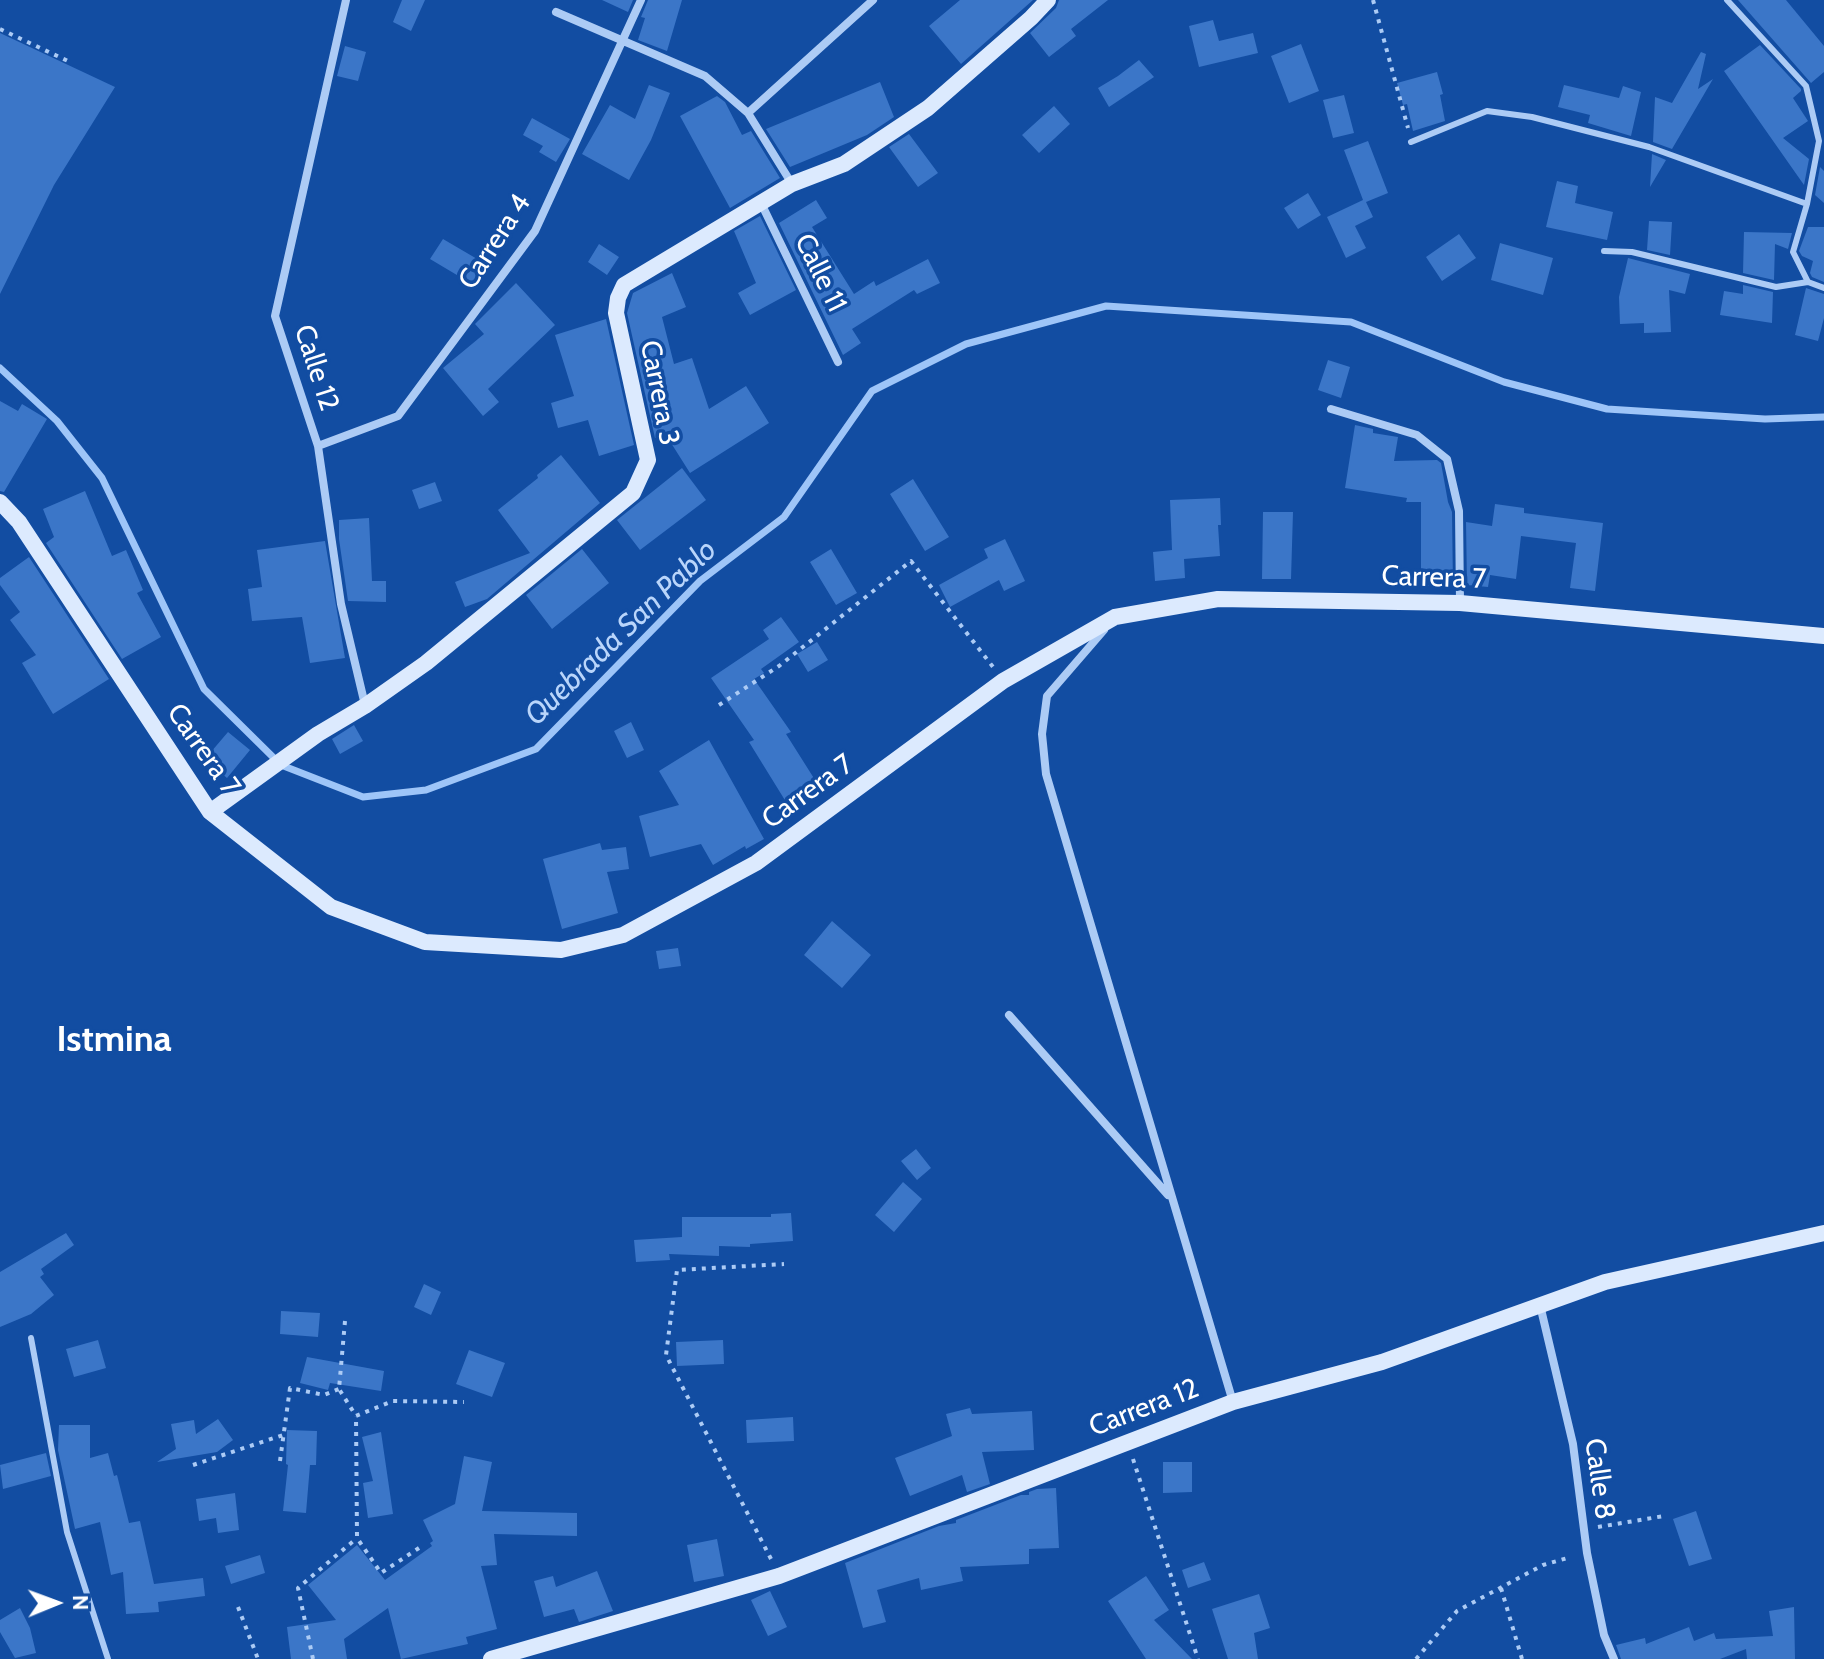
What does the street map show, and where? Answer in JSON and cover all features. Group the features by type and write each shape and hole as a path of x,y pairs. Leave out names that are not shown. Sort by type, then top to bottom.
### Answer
{"main road":[{"name":"Carrera 3","path":"210,812 318,734 365,706 426,663 633,493 648,460 616,313 624,285 792,184 844,164 928,108 1048,0"},
{"name":"Carrera 7","path":"0,502 19,522 210,812 331,907 425,942 561,950 623,935 756,863 1003,681 1115,617 1218,599 1460,603 1824,636"},
{"name":"Carrera 12","path":"491,1659 779,1576 1233,1402 1382,1362 1605,1282 1824,1233"}],"street":[{"name":"Calle 12","path":"346,0 275,316 318,446 341,604 365,706"},
{"name":"Carrera 4","path":"318,446 398,416 535,231 641,0"},
{"path":"748,113 873,0"},
{"path":"556,12 705,76 748,113 792,184"},
{"name":"Calle 11","path":"761,203 838,362"},
{"path":"1331,409 1417,435 1447,459 1459,511 1460,603"},
{"path":"1115,617 1047,696 1042,734 1046,774 1233,1402"},
{"path":"1009,1015 1171,1198"},
{"name":"Calle 8","path":"1540,1305 1573,1444 1587,1553 1604,1635 1614,1659"}],"lane":[{"path":"1727,0 1806,86 1819,141 1807,204 1793,252 1808,282"},
{"path":"1411,142 1487,111 1532,117 1649,147 1807,204"},
{"path":"1604,251 1632,252 1776,287 1808,282 1824,288"},
{"path":"31,1338 67,1532 108,1659"}],"path":[{"path":"1373,0 1411,142"},
{"path":"0,29 70,62"},
{"path":"719,705 779,666 911,561 1003,681"},
{"path":"779,1576 666,1355 677,1270 784,1264"},
{"path":"345,1321 339,1389 356,1416 357,1538 381,1573 419,1548"},
{"path":"280,1461 290,1388 324,1395 339,1389"},
{"path":"356,1416 393,1401 464,1402"},
{"path":"193,1465 283,1435"},
{"path":"1127,1442 1198,1659"},
{"path":"1584,1529 1664,1516"},
{"path":"313,1659 298,1588 357,1538"},
{"path":"1416,1659 1457,1611 1543,1565 1587,1553"},
{"path":"1501,1588 1522,1659"},
{"path":"238,1607 258,1659"}],"building":[{"path":"402,0 425,0 411,31 393,22"},
{"path":"602,0 633,0 628,12"},
{"path":"648,0 682,0 667,51 638,40 645,18 641,17"},
{"path":"960,0 1033,0 961,64 929,26"},
{"path":"1059,0 1108,0 1071,29 1076,36 1049,57 1030,33 1056,8"},
{"path":"1738,0 1786,0 1824,46 1824,72 1811,83"},
{"path":"1213,20 1219,41 1253,33 1258,53 1199,67 1189,26"},
{"path":"0,33 115,87 54,185 0,294"},
{"path":"1301,44 1319,91 1289,103 1271,56"},
{"path":"1760,45 1801,89 1793,98 1808,121 1783,138 1809,159 1804,185 1724,71"},
{"path":"345,46 366,52 358,81 337,76"},
{"path":"1701,52 1706,54 1698,89 1713,79 1672,149 1653,142 1655,97 1672,103"},
{"path":"1139,60 1154,77 1109,107 1098,88"},
{"path":"1437,72 1445,121 1413,131 1407,104 1403,105 1397,83"},
{"path":"880,82 894,117 867,135 790,167 766,129"},
{"path":"649,85 670,93 651,140 629,180 582,154 610,105 635,119"},
{"path":"1564,85 1619,98 1623,86 1641,92 1631,136 1588,123 1590,115 1558,107"},
{"path":"1344,95 1354,133 1333,138 1323,100"},
{"path":"717,96 725,102 742,135 751,131 780,178 730,208 680,116"},
{"path":"1054,106 1070,124 1039,153 1022,135"},
{"path":"532,118 570,139 556,162 539,152 543,146 523,135"},
{"path":"909,134 938,173 918,187 889,147"},
{"path":"1368,141 1388,193 1366,202 1373,217 1355,226 1366,248 1346,258 1327,217 1363,200 1344,150"},
{"path":"1652,154 1666,160 1650,187"},
{"path":"1820,167 1824,171 1824,203 1815,195"},
{"path":"1557,181 1578,186 1575,203 1613,212 1607,240 1546,227"},
{"path":"1308,193 1321,215 1298,229 1284,208"},
{"path":"816,200 827,218 812,227 854,294 874,281 876,286 928,259 940,283 917,294 914,290 852,329 861,343 843,355 779,223"},
{"path":"760,216 796,290 750,315 738,293 756,283 734,231"},
{"path":"1649,221 1672,222 1670,255 1647,250"},
{"path":"1808,227 1824,227 1824,282 1812,277 1813,261 1799,251"},
{"path":"1744,232 1792,233 1788,249 1775,244 1774,280 1743,273"},
{"path":"1459,234 1476,258 1442,281 1426,257"},
{"path":"443,239 484,263 472,284 430,259"},
{"path":"1500,243 1553,258 1543,295 1491,280"},
{"path":"599,244 619,257 607,275 588,262"},
{"path":"1628,258 1690,274 1685,294 1669,290 1671,332 1644,333 1644,323 1620,324 1619,297"},
{"path":"672,273 686,307 662,317 674,364 692,358 709,409 746,386 769,423 690,473 666,435 655,438 627,313 633,293"},
{"path":"516,283 555,325 488,389 499,402 483,416 443,368 484,334 475,324"},
{"path":"1743,285 1773,292 1772,323 1720,315 1724,291 1743,294"},
{"path":"1806,288 1824,294 1824,318 1818,341 1795,335"},
{"path":"606,319 634,445 599,456 588,420 558,428 551,403 574,396 555,335"},
{"path":"1328,360 1350,367 1341,398 1318,390"},
{"path":"0,401 18,411 22,404 47,419 4,492 0,491"},
{"path":"1355,425 1373,429 1373,433 1398,437 1394,461 1437,460 1441,463 1452,512 1453,586 1421,586 1421,502 1406,502 1407,498 1345,488"},
{"path":"561,455 600,503 487,599 465,607 455,582 530,553 498,510"},
{"path":"682,468 706,500 640,550 617,520"},
{"path":"913,479 949,537 925,551 890,494"},
{"path":"435,482 442,501 419,509 412,490"},
{"path":"85,491 112,556 126,550 143,590 137,593 161,637 122,659 46,543 54,537 43,509"},
{"path":"1220,498 1220,556 1184,559 1185,578 1155,581 1153,552 1172,550 1170,500"},
{"path":"1495,504 1524,508 1524,513 1603,523 1595,591 1570,588 1576,543 1521,536 1516,579 1490,575 1488,587 1467,585 1466,522 1492,526"},
{"path":"1263,512 1293,512 1291,579 1262,579"},
{"path":"369,518 372,581 386,581 386,602 348,601 339,520"},
{"path":"1005,539 1025,581 1004,591 999,580 950,607 939,585 988,558 984,549"},
{"path":"325,541 345,658 310,663 302,617 252,621 248,589 262,587 257,550"},
{"path":"582,549 609,583 552,629 526,595"},
{"path":"831,549 857,593 836,605 810,562"},
{"path":"29,557 109,679 53,714 22,663 36,655 10,620 20,612 0,585 0,578"},
{"path":"781,617 799,642 761,669 764,673 754,679 791,732 786,734 822,791 791,810 749,742 754,740 711,678 769,639 763,630"},
{"path":"817,642 828,660 808,672 797,654"},
{"path":"631,722 644,750 627,758 614,731"},
{"path":"354,725 363,741 340,754 332,739"},
{"path":"228,732 250,750 227,778 205,759"},
{"path":"709,740 764,839 713,865 701,844 650,857 639,816 679,805 659,771"},
{"path":"600,843 602,850 626,847 629,869 607,872 618,913 562,929 543,859"},
{"path":"832,921 871,955 842,988 804,955"},
{"path":"678,948 681,966 659,969 656,951"},
{"path":"916,1149 931,1168 917,1180 901,1161"},
{"path":"903,1182 922,1199 894,1232 875,1215"},
{"path":"791,1213 793,1241 750,1244 750,1247 719,1246 719,1256 669,1254 670,1260 636,1262 634,1240 682,1237 682,1217 771,1217 771,1214"},
{"path":"66,1233 74,1245 41,1269 44,1274 40,1277 54,1295 31,1314 0,1327 0,1272"},
{"path":"424,1284 441,1292 431,1315 414,1307"},
{"path":"281,1311 320,1313 318,1337 280,1334"},
{"path":"98,1340 106,1368 74,1377 66,1349"},
{"path":"723,1340 724,1364 677,1366 676,1342"},
{"path":"469,1350 505,1363 492,1397 456,1384"},
{"path":"307,1357 384,1371 381,1391 330,1383 328,1390 300,1383"},
{"path":"970,1408 972,1414 1032,1411 1034,1450 982,1452 990,1484 967,1492 962,1475 910,1496 895,1458 952,1436 946,1414"},
{"path":"793,1417 794,1441 747,1443 746,1420"},
{"path":"218,1419 233,1440 217,1452 157,1462 176,1449 171,1424 194,1420 196,1434"},
{"path":"59,1425 90,1425 90,1458 108,1453 129,1523 140,1521 154,1584 203,1578 205,1596 158,1602 159,1612 126,1614 123,1572 111,1575 100,1522 75,1529 58,1450"},
{"path":"287,1430 317,1431 316,1465 310,1465 306,1513 283,1511 288,1465"},
{"path":"381,1432 393,1514 368,1518 363,1483 373,1481 362,1437"},
{"path":"46,1453 51,1476 3,1489 0,1465"},
{"path":"464,1456 492,1462 482,1511 577,1513 577,1536 494,1534 497,1565 481,1566 497,1629 466,1637 468,1644 401,1659 388,1608 344,1639 347,1659 291,1659 287,1627 336,1620 308,1585 357,1545 385,1580 432,1546 430,1543 433,1541 423,1520 455,1504"},
{"path":"1163,1462 1192,1462 1192,1492 1163,1493"},
{"path":"1056,1488 1059,1548 1029,1549 1029,1564 960,1567 963,1581 921,1590 919,1578 877,1590 886,1622 863,1628 845,1563 939,1526 956,1523 956,1520 1021,1495 1029,1495 1037,1489"},
{"path":"235,1493 239,1530 218,1533 216,1518 199,1521 196,1499"},
{"path":"1696,1511 1712,1559 1689,1566 1673,1519"},
{"path":"717,1539 724,1576 694,1582 687,1545"},
{"path":"260,1555 265,1573 231,1584 225,1566"},
{"path":"1204,1562 1211,1580 1188,1588 1182,1570"},
{"path":"597,1571 613,1611 579,1622 574,1609 544,1617 534,1581 553,1576 556,1587"},
{"path":"1146,1576 1169,1610 1154,1620 1192,1659 1146,1659 1108,1601"},
{"path":"770,1591 787,1627 768,1636 751,1600"},
{"path":"1259,1594 1270,1628 1254,1633 1258,1659 1228,1659 1212,1609"},
{"path":"1794,1607 1795,1659 1747,1659 1746,1649 1720,1659 1621,1659 1616,1645 1645,1638 1646,1644 1689,1627 1694,1641 1714,1633 1716,1639 1773,1636 1769,1611"},
{"path":"20,1608 30,1628 36,1653 15,1658 0,1632 0,1620"}],"waterway":[{"name":"Quebrada San Pablo","path":"0,368 57,421 102,478 204,689 281,765 363,797 426,790 536,749 700,581 784,517 872,391 966,344 1106,306 1351,322 1504,382 1607,409 1765,419 1824,417"}],"district":[{"name":"Istmina","path":"114,1040"}]}
